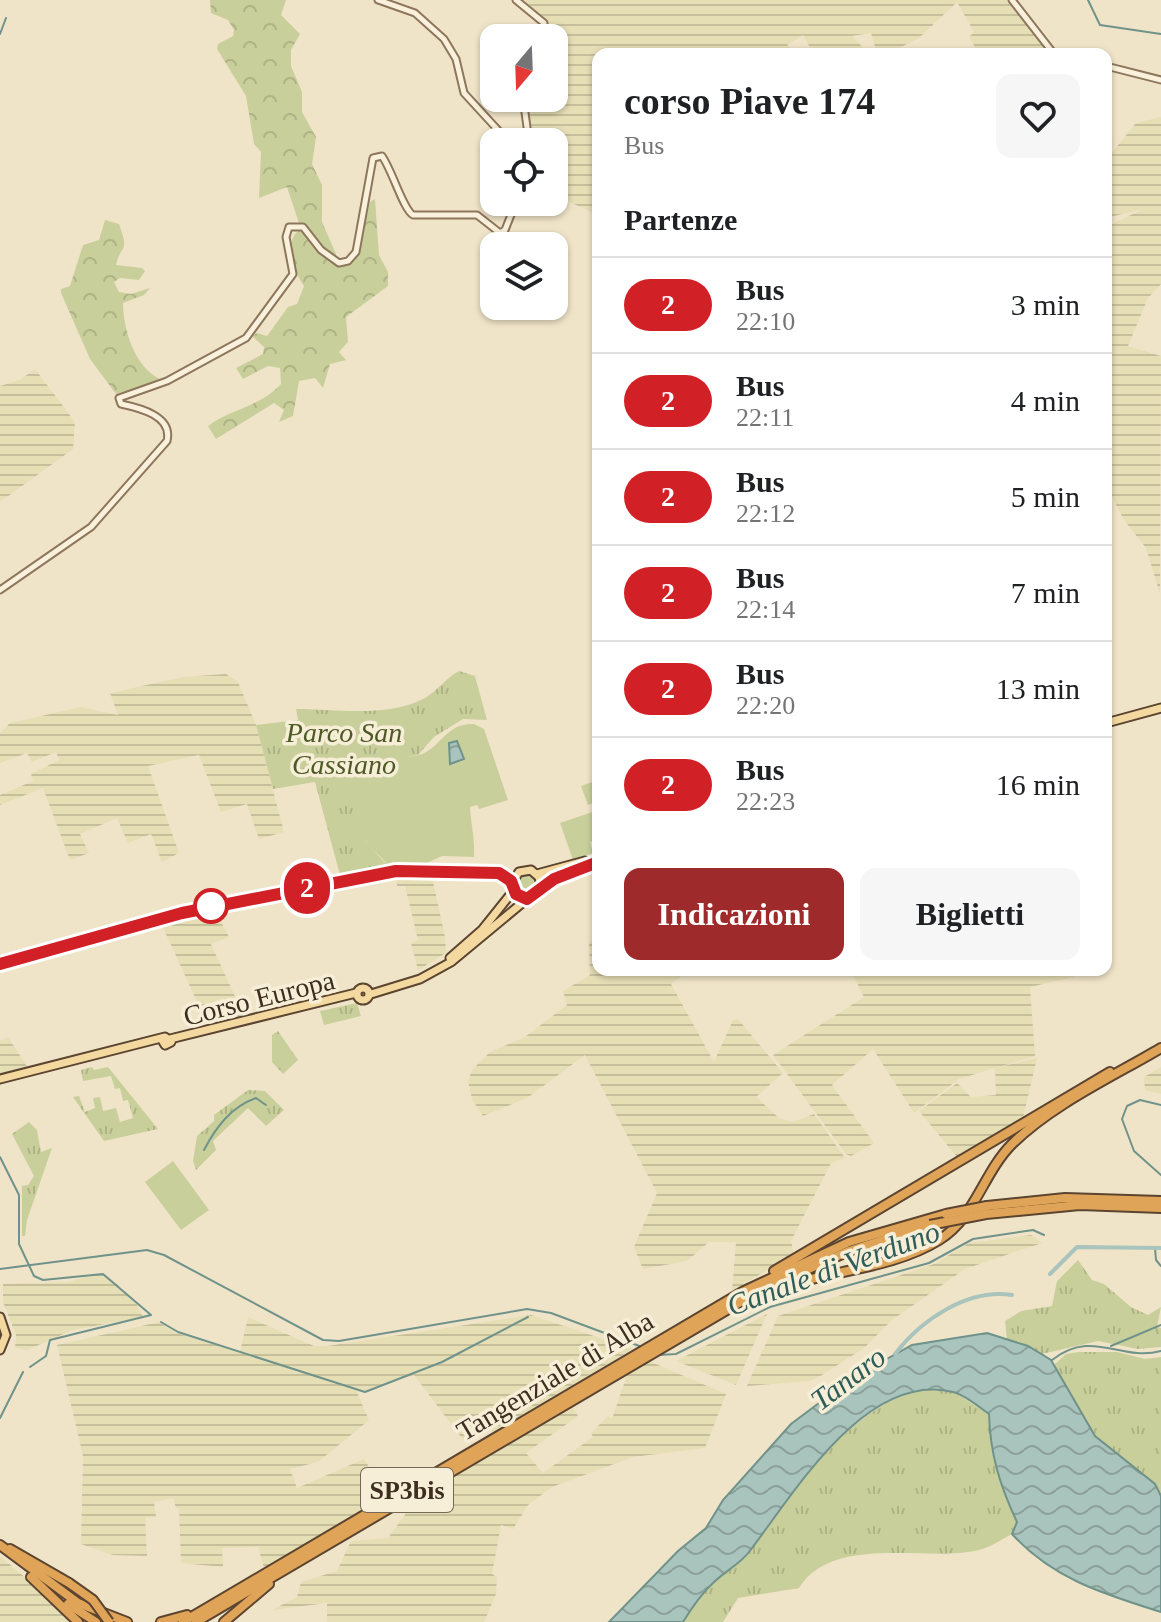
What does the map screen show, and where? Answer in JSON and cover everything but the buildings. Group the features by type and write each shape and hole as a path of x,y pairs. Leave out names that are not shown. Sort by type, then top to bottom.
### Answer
{"highway":[{"name":"SP3bis","path":"744,1291 1161,1042"},
{"path":"658,1344 787,1285 907,1254 934,1243 962,1220 1009,1147 1072,1102 1161,1048"},
{"path":"744,1291 849,1242 946,1214 1064,1202 1161,1201"},
{"path":"1064,1202 1161,1208"},
{"path":"658,1344 801,1271 873,1241 986,1210"},
{"name":"Tangenziale di Alba","path":"183,1622 744,1291"},
{"name":"Tangenziale di Alba","path":"196,1622 634,1358"},
{"path":"0,1546 69,1583 93,1600 109,1622"},
{"path":"0,1546 78,1622"},
{"path":"0,1546 78,1603 127,1622"},
{"path":"224,1622 307,1555"},
{"path":"47,1590 96,1622"},
{"path":"161,1622 186,1616 228,1596"}],"main road":[{"path":"1112,721 1161,708"},
{"path":"592,861 537,874 527,870 519,872 513,881 514,890 527,899 562,875 592,862"},
{"path":"537,874 541,887"},
{"name":"Corso Europa","path":"370,993 412,978 447,960 482,930 514,890"},
{"name":"Corso Europa","path":"370,993 420,979 451,962 527,899"},
{"path":"356,995 370,993"},
{"name":"Corso Europa","path":"0,1081 356,995"},
{"name":"Corso Europa","path":"0,1081 356,995"},
{"path":"0,1317 6,1335 0,1350"}],"street":[{"path":"378,0 415,13 444,39 456,59 464,93 499,128"},
{"path":"516,0 544,24"},
{"path":"1012,0 1049,48"},
{"path":"1112,68 1161,80"},
{"path":"0,590 91,527 167,441 169,431 165,422 121,404 119,398 167,381 246,338 293,274 286,237 289,227 303,227 321,250 339,263 348,261 356,252 373,158 382,156 391,169 403,206 413,215 477,215 500,233 505,230 510,216"}],"shaded area":[{"path":"524,0 1008,0 1046,48 975,48 969,37 974,32 957,2 919,38 899,48 875,48 871,33 852,36 863,48 810,48 803,35 787,45 790,48 592,48 592,212 568,201 568,128 528,128 527,112 568,112 568,24 547,24 547,20"},
{"path":"1161,117 1161,284 1148,298 1128,346 1161,356 1160,594 1146,548 1124,520 1112,497 1112,224 1143,209 1112,217 1112,153 1136,123"},
{"path":"35,369 75,422 73,449 0,502 0,386 20,380"},
{"path":"226,674 238,682 256,725 284,832 259,839 247,804 221,812 199,755 148,766 179,853 162,862 151,834 128,843 117,818 80,834 89,853 70,860 43,788 0,805 0,795 33,781 31,774 59,760 56,752 32,762 27,753 0,763 0,733 10,723 81,707 118,715 110,693 183,677"},
{"path":"407,872 431,872 445,937 446,953 418,970 411,943 418,940 405,886 397,886 396,876 405,876"},
{"path":"214,909 229,937 211,944 244,1016 236,1018 223,998 200,1008 160,921"},
{"path":"592,940 592,976 682,976 671,984 714,1062 733,1020 738,1019 783,1073 756,1097 779,1118 793,1122 814,1114 845,1158 831,1163 791,1241 794,1254 732,1291 736,1242 709,1242 687,1261 643,1269 634,1247 657,1193 585,1055 527,1098 483,1116 472,1099 468,1081 472,1070 490,1052 525,1037 567,1005 563,991 590,975 589,942"},
{"path":"854,976 1074,977 1030,987 1035,1056 959,1079 914,1113 873,1049 832,1085 874,1143 851,1156 846,1154 773,1055 864,997"},
{"path":"8,1037 28,1068 0,1076 0,1041"},
{"path":"1037,1058 1023,1118 957,1157 919,1111 957,1083 971,1097 996,1095 995,1068"},
{"path":"1161,1067 1161,1094 1145,1090 1144,1077"},
{"path":"1031,1235 1042,1243 965,1269 892,1320 864,1348 822,1375 810,1381 747,1386 778,1316 934,1264 969,1243"},
{"path":"103,1274 114,1281 136,1303 143,1317 73,1330 27,1350 15,1348 16,1335 3,1302 3,1284 69,1282"},
{"path":"767,1314 736,1385 676,1361"},
{"path":"531,1315 633,1349 493,1432 490,1430 464,1441 414,1375 366,1391 355,1388 369,1420 318,1462 290,1469 297,1488 364,1459 386,1495 264,1568 258,1547 222,1548 223,1567 181,1563 179,1508 176,1508 173,1498 154,1502 156,1517 145,1518 147,1556 113,1555 81,1544 83,1456 57,1345 159,1322 176,1333 240,1352 248,1317 314,1346 327,1346"},
{"path":"649,1361 726,1394 705,1448 633,1457 552,1487 528,1505 513,1529 501,1525 492,1574 497,1577 496,1594 484,1622 327,1622 327,1603 272,1610 297,1597 301,1582 337,1571 351,1541 388,1538 410,1508 441,1481 573,1407 578,1416 526,1453 543,1473 593,1437 591,1433 608,1416 612,1419 627,1375"},
{"path":"0,1556 55,1603 73,1622 0,1622"}],"green space":[{"path":"210,0 286,0 281,15 300,34 291,50 291,66 302,92 302,112 316,137 312,164 322,185 322,222 336,254 334,264 342,266 358,254 370,202 375,199 379,255 388,272 388,286 346,317 348,342 339,352 346,360 330,364 323,388 315,378 299,381 293,416 279,422 284,410 274,403 216,439 208,426 264,398 281,384 280,368 268,366 243,379 236,368 263,354 264,347 252,336 257,333 267,336 288,307 297,304 304,286 291,256 292,240 301,229 287,187 259,198 261,152 254,144 246,96 217,49 218,44 233,36 234,30 228,20 211,13"},
{"path":"105,220 119,224 124,240 124,248 116,265 145,271 139,280 120,278 114,282 119,292 131,294 150,288 144,295 123,303 124,313 128,336 138,358 162,380 116,394 90,359 61,293 61,289 70,286 83,245 99,240"},
{"name":"Parco San Cassiano","path":"459,671 475,676 487,720 463,719 434,737 418,755 386,761 373,773 365,841 387,865 382,869 340,875 315,782 273,789 256,725 298,720 296,709 362,711 395,708 425,698"},
{"path":"474,724 484,729 508,800 479,809 477,805 470,807 474,857 442,856 425,864 393,862 387,865 366,842 358,821 359,798 369,776 386,761 422,754 457,727"},
{"path":"592,782 592,803 588,805 581,786"},
{"path":"592,812 592,853 573,860 560,823"},
{"path":"527,873 535,876 538,884 535,892 527,895 519,892 516,884 519,876"},
{"path":"357,1003 361,1016 324,1025 320,1011"},
{"path":"278,1031 298,1060 283,1074 272,1062 272,1035"},
{"path":"92,1067 94,1070 108,1067 158,1129 104,1141 73,1097 79,1096 85,1112 95,1108 93,1098 100,1097 103,1111 116,1108 120,1122 133,1118 128,1100 123,1101 120,1088 115,1089 111,1076 83,1081 81,1070"},
{"path":"248,1090 265,1091 284,1110 266,1126 248,1108 213,1141 216,1150 196,1170 193,1161 197,1136 214,1121 214,1115"},
{"path":"29,1122 37,1130 41,1152 52,1148 27,1220 25,1236 22,1236 22,1186 28,1185 34,1176 12,1134"},
{"path":"173,1161 209,1210 181,1230 145,1182"},
{"path":"1078,1260 1092,1280 1104,1284 1131,1307 1148,1315 1161,1307 1157,1327 1161,1328 1161,1347 1138,1349 1098,1341 1042,1354 1007,1340 1005,1321 1021,1311 1052,1306 1057,1281"},
{"path":"1117,1352 1145,1359 1161,1357 1161,1496 1155,1484 1095,1436 1054,1365 1066,1354"},
{"path":"917,1389 954,1392 989,1414 997,1470 1017,1523 1012,1534 979,1550 883,1553 835,1561 815,1571 799,1588 738,1598 723,1622 683,1622 709,1587 750,1551 803,1479 843,1436 890,1401"}],"water":[{"path":"457,741 464,759 450,764 449,743"},
{"path":"987,1333 1028,1346 1051,1360 1095,1436 1155,1484 1161,1496 1161,1612 1080,1583 1028,1550 1012,1534 1017,1522 997,1470 989,1414 958,1393 921,1390 891,1400 862,1418 835,1442 749,1552 709,1587 683,1622 609,1622 678,1551 706,1528 723,1500 791,1424 851,1379 912,1345"}],"waterway":[{"path":"1088,0 1100,25 1161,34"},
{"path":"0,34 6,18"},
{"path":"204,1150 232,1112 256,1098 266,1105"},
{"path":"1161,1105 1140,1100 1127,1106 1122,1119 1134,1151 1161,1175"},
{"path":"0,1157 19,1195 19,1244 34,1276 43,1280 103,1274 151,1315 50,1340 46,1356 30,1367"},
{"name":"Canale di Verduno","path":"659,1355 676,1354 770,1307 929,1263 973,1239 1033,1230 1044,1235"},
{"name":"Canale di Verduno","path":"1050,1274 1077,1247 1161,1248"},
{"path":"1155,1248 1156,1260 1161,1266"},
{"name":"Canale di Verduno","path":"0,1269 147,1250 164,1255 323,1340 339,1341 527,1309 551,1313 642,1347"},
{"name":"Canale di Verduno","path":"895,1354 918,1329 947,1309 979,1296 1012,1295"},
{"path":"161,1322 178,1332 365,1392 442,1362 528,1317"},
{"path":"1111,1346 1161,1325"},
{"path":"1052,1360 1081,1347 1094,1346 1132,1353 1161,1351"},
{"path":"0,1418 23,1372"}],"bus line":[{"name":"2","path":"0,964 182,913 396,871 435,869 499,873 511,881 519,897 527,899 554,879 592,864"}],"water label":[{"name":"Tanaro","path":"848,1378"}]}
